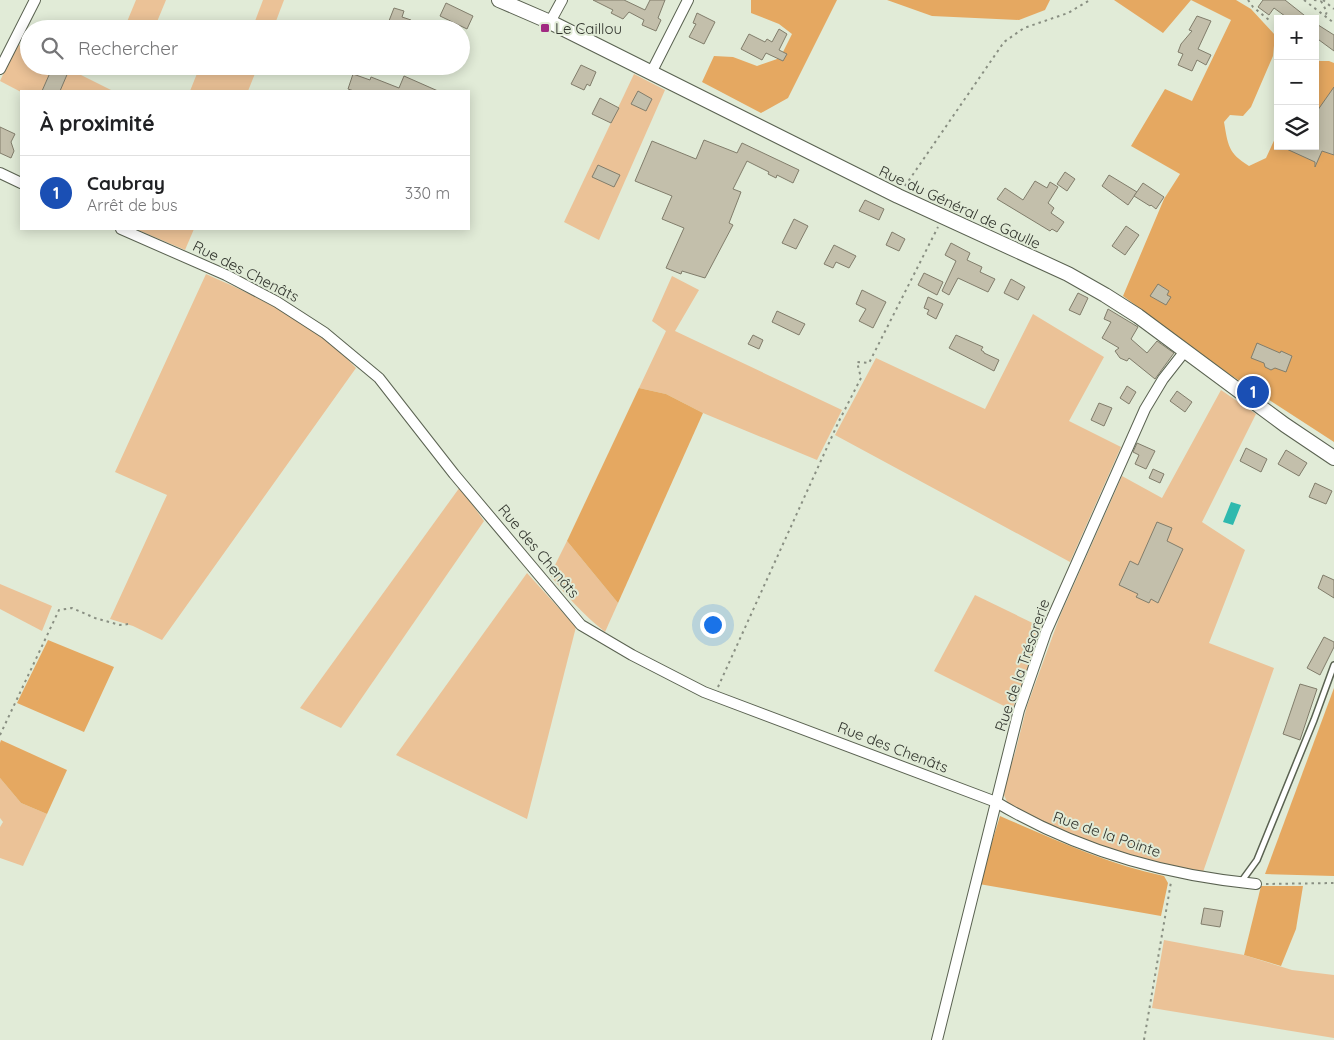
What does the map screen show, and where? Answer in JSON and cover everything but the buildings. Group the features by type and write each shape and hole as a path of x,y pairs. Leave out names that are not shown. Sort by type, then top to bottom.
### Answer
{"main road":[{"name":"Rue du Général de Gaulle","path":"499,0 550,22 942,218 1083,282 1138,316 1285,425 1334,458"}],"street":[{"path":"25,20 35,0"},
{"path":"550,22 562,0"},
{"path":"651,73 688,0"},
{"path":"0,69 20,30"},
{"path":"0,173 20,183"},
{"name":"Rue des Chenâts","path":"123,230 226,275 277,302 325,333 379,378 454,474 581,624 632,655 714,696 996,802"},
{"name":"Rue de la Trésorerie","path":"937,1040 1019,710 1046,632 1145,409 1185,351"},
{"name":"Rue de la Pointe","path":"996,802 1026,820 1077,843 1125,860 1172,872 1215,880 1256,884"}],"lane":[{"path":"1240,882 1257,860 1314,720 1334,665"}],"path":[{"path":"898,196 1004,42 1024,28 1068,13 1090,0"},
{"path":"1248,0 1253,8 1269,20"},
{"path":"1305,0 1334,23"},
{"path":"1314,0 1322,0 1334,9"},
{"path":"1322,0 1327,12 1325,16"},
{"path":"714,696 839,421 861,378 857,362 869,363 942,218"},
{"path":"0,735 58,610 72,608 95,618 120,625 129,624"},
{"path":"1144,1040 1172,872"},
{"path":"1256,884 1334,883"}],"shaded area":[{"path":"136,0 166,0 158,20 128,20"},
{"path":"263,0 284,0 276,20 255,20"},
{"path":"751,0 837,0 788,98 761,113 702,82 714,56 733,57 757,66 780,58 792,34 779,24 751,13"},
{"path":"887,0 1050,0 1045,10 1019,20 932,16"},
{"path":"1114,0 1191,0 1163,33"},
{"path":"1191,0 1236,0 1251,9 1274,34 1273,56 1251,107 1243,116 1230,115 1224,122 1230,148 1237,157 1249,166 1266,158 1274,141 1274,150 1319,150 1319,61 1334,63 1334,442 1229,374 1123,296 1164,199 1180,174 1131,146 1165,89 1192,101 1231,20"},
{"path":"17,44 20,46 20,75 81,75 111,90 20,91 0,81"},
{"path":"634,74 665,90 599,240 564,222"},
{"path":"196,75 254,75 248,90 190,90"},
{"path":"138,230 194,230 185,250"},
{"path":"206,274 254,296 299,321 332,344 356,368 162,640 133,626 110,619 167,495 115,472"},
{"path":"672,276 699,290 675,331 842,410 817,460 703,413 666,394 639,388 666,331 652,321"},
{"path":"1033,314 1104,357 1069,421 1121,447 1070,562 835,435 876,358 985,409"},
{"path":"639,388 666,394 703,413 618,603 567,541"},
{"path":"1221,390 1256,414 1202,522 1245,550 1209,643 1274,668 1203,872 1179,871 1093,846 1019,814 1008,804 1004,795 1007,776 1027,706 1060,616 1122,476 1162,498"},
{"path":"460,487 484,521 341,728 300,708"},
{"path":"567,541 618,603 605,632 576,605 550,575"},
{"path":"527,573 576,627 527,819 396,755"},
{"path":"0,584 52,606 42,631 0,609"},
{"path":"975,595 1043,628 1012,710 934,671"},
{"path":"48,640 114,667 84,732 17,703"},
{"path":"1334,688 1334,876 1265,874"},
{"path":"1,740 67,770 47,814 21,803 0,778"},
{"path":"0,778 21,803 47,814 23,866 0,858 0,827 3,822 0,818"},
{"path":"1000,816 1101,858 1164,876 1168,883 1161,916 979,884"},
{"path":"1261,886 1303,886 1296,929 1281,966 1244,955"},
{"path":"1164,940 1244,955 1292,970 1334,975 1334,1038 1152,1008"}],"water":[{"path":"1231,502 1241,505 1233,525 1223,522"}],"place":[{"name":"Le Caillou","path":"545,28"},
{"name":"Caubray","path":"1253,392"}]}
